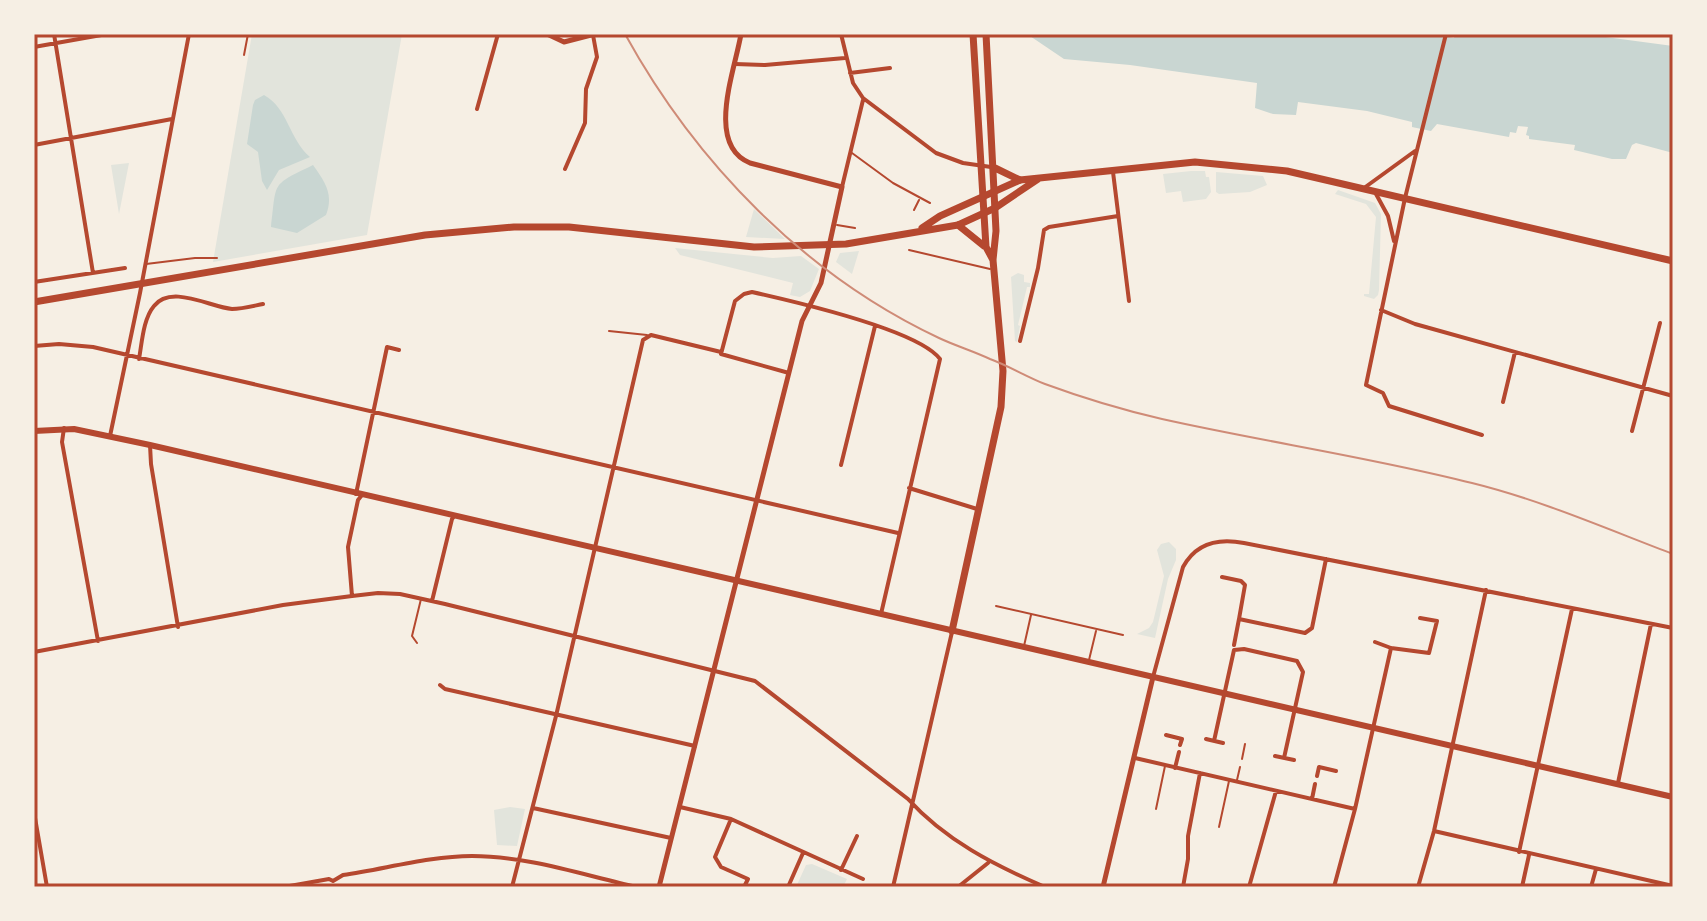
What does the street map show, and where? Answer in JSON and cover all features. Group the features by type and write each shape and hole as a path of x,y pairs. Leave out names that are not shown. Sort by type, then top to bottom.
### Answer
{"main road":[{"path":"973,34 986,247"},
{"path":"952,631 1002,395 1003,360 993,260 995,208 986,34"},
{"path":"920,230 940,216 1020,180 1195,162 1287,171 1673,261"},
{"path":"993,167 1020,180"},
{"path":"34,302 425,235 514,227 569,227 780,248 857,243 958,225 983,215 1038,179"},
{"path":"958,225 986,247 993,260"},
{"path":"34,431 64,428 150,445 1673,797"}],"street":[{"path":"54,34 93,273"},
{"path":"34,47 107,34"},
{"path":"109,437 189,34"},
{"path":"477,109 498,34"},
{"path":"547,34 564,42 594,34 597,57 586,89 585,123 565,169"},
{"path":"741,34 728,99 727,137 736,155 750,163 842,187"},
{"path":"841,34 850,73 863,98 936,153 963,163 993,167"},
{"path":"1446,34 1394,243 1366,385 1383,393 1389,406 1482,435"},
{"path":"735,64 765,65 845,58"},
{"path":"850,73 890,68"},
{"path":"659,887 802,321 821,283 829,255 863,98"},
{"path":"34,145 172,119"},
{"path":"1363,188 1417,149"},
{"path":"1112,171 1129,301"},
{"path":"1375,191 1388,216 1394,243"},
{"path":"1020,341 1044,230 1118,216"},
{"path":"34,282 125,268"},
{"path":"721,353 735,301 752,292 888,329 940,359 881,614"},
{"path":"139,359 149,316 155,305 164,299 177,297 234,309 263,304"},
{"path":"1381,310 1415,324 1673,396"},
{"path":"1632,431 1660,323"},
{"path":"841,465 875,326"},
{"path":"512,887 556,716 643,340 647,335 789,373"},
{"path":"34,346 74,345 139,359 898,533"},
{"path":"352,596 348,547 372,411 387,347 399,350"},
{"path":"1503,402 1515,352"},
{"path":"64,428 62,442 98,641"},
{"path":"150,445 178,627"},
{"path":"909,488 977,509"},
{"path":"432,601 452,519 456,514"},
{"path":"1103,887 1178,580 1193,551 1212,543 1233,541 1673,628"},
{"path":"1239,619 1299,632 1309,631 1314,621 1326,559"},
{"path":"1222,577 1241,581 1245,585 1234,645"},
{"path":"1418,887 1434,831 1486,590"},
{"path":"34,652 283,605 378,593 421,598 755,681 912,804 928,820 988,863 1045,887"},
{"path":"1519,852 1572,609"},
{"path":"1375,642 1391,648 1429,653 1437,621 1420,618"},
{"path":"1617,785 1651,624"},
{"path":"893,887 952,631"},
{"path":"1334,887 1391,648"},
{"path":"1214,741 1234,650 1297,661 1303,672 1284,758"},
{"path":"440,685 445,689 556,716 695,746"},
{"path":"1166,735 1182,741"},
{"path":"1206,739 1223,743"},
{"path":"1175,768 1179,752"},
{"path":"1275,756 1294,760"},
{"path":"1135,758 1355,809"},
{"path":"1317,776 1316,766 1336,771"},
{"path":"1183,887 1188,836 1200,773"},
{"path":"1312,799 1315,784"},
{"path":"1249,887 1276,791"},
{"path":"680,807 731,819 863,879"},
{"path":"533,808 671,838"},
{"path":"34,812 47,887"},
{"path":"731,819 715,857 721,867 748,879 744,887"},
{"path":"1434,831 1673,886"},
{"path":"841,870 857,836"},
{"path":"788,887 803,852"},
{"path":"1522,887 1529,855"},
{"path":"284,887 327,879 334,884 343,875 455,857 521,860 637,887"},
{"path":"958,887 988,863"},
{"path":"1591,887 1596,869"}],"lane":[{"path":"244,55 248,34"},
{"path":"851,152 893,183 930,203"},
{"path":"914,210 920,198"},
{"path":"834,225 855,228"},
{"path":"909,250 994,269"},
{"path":"145,265 217,258"},
{"path":"609,331 647,335"},
{"path":"417,643 412,636 421,598"},
{"path":"996,606 1123,635"},
{"path":"1024,648 1031,615"},
{"path":"1089,663 1096,629"},
{"path":"1242,759 1245,744"},
{"path":"1156,809 1166,765"},
{"path":"1237,781 1240,767"},
{"path":"1219,827 1229,779"}],"shaded area":[{"path":"252,34 402,34 367,235 213,262"},
{"path":"1027,34 1095,37 1095,34 1435,34 1454,38 1455,34 1583,34 1673,46 1673,153 1636,143 1626,159 1612,159 1574,150 1575,145 1529,139 1526,135 1528,127 1518,126 1516,133 1510,132 1509,137 1437,124 1431,131 1412,127 1412,122 1367,111 1298,102 1296,115 1273,114 1255,108 1257,83 1064,59"},
{"path":"264,95 284,116 297,142 310,157 279,170 267,190 262,181 258,152 247,144 253,105"},
{"path":"129,163 119,214 111,165"},
{"path":"313,165 329,194 326,215 297,233 271,227 278,187 289,177"},
{"path":"1205,171 1206,177 1209,177 1211,192 1206,199 1183,202 1181,191 1166,193 1163,174"},
{"path":"1216,172 1263,176 1267,185 1250,192 1219,194 1216,192"},
{"path":"1338,190 1375,203 1381,214 1379,290 1374,299 1364,294 1369,294 1376,217 1366,204 1335,194"},
{"path":"754,209 785,239 746,237"},
{"path":"675,248 773,258 801,256 819,269 810,291 800,297 790,295 793,283 680,255"},
{"path":"859,251 852,274 836,262 840,253"},
{"path":"1018,273 1024,275 1024,282 1030,283 1030,287 1027,287 1018,325 1017,342 1011,277"},
{"path":"1169,542 1176,549 1176,560 1168,579 1155,638 1137,634 1153,622 1164,576 1157,550 1161,544"},
{"path":"510,807 525,809 517,846 497,845 494,810"},
{"path":"812,864 847,879 843,887 796,887 806,865"}],"railway":[{"path":"625,34 653,82 685,127 758,211 843,282 939,338 1045,384 1103,403 1162,419 1472,483 1549,506 1673,554"}]}
